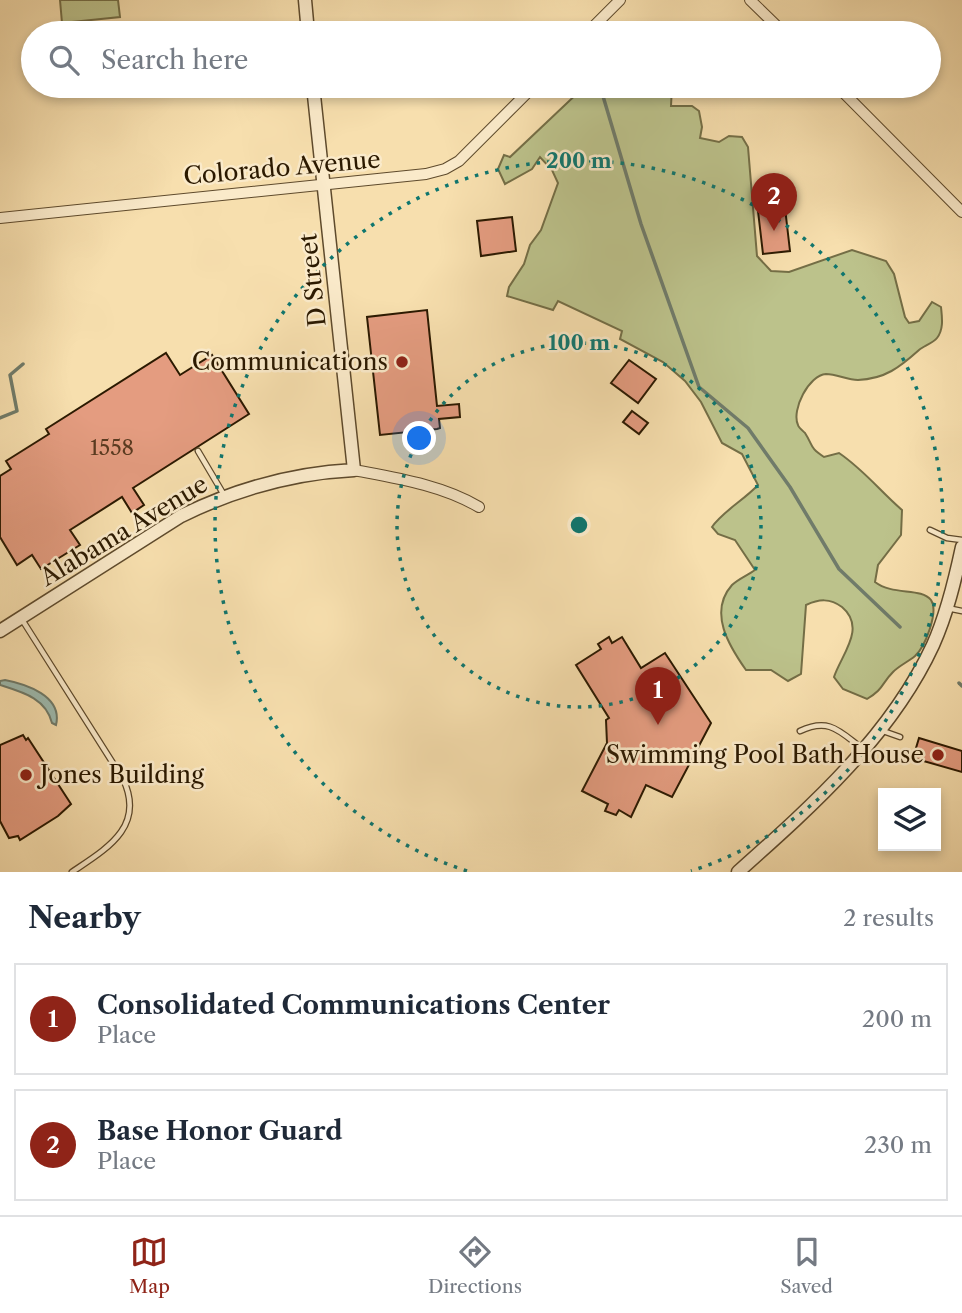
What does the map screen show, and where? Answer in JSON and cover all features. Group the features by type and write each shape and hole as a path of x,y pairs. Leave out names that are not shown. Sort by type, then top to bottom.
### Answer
{"street":[{"path":"305,0 307,21"},
{"path":"599,21 620,0"},
{"path":"750,0 772,21"},
{"name":"D Street","path":"314,98 354,470"},
{"name":"Colorado Avenue","path":"0,218 426,174 453,165 522,98"},
{"path":"849,98 962,212"},
{"name":"Alabama Avenue","path":"0,631 181,516 225,496 264,483 354,470 405,480 463,497 479,507"},
{"path":"738,872 799,817 879,730 923,663 946,608 962,547"}],"lane":[{"path":"198,451 225,496"},
{"path":"930,530 947,538 962,540"},
{"path":"946,608 962,611"},
{"path":"21,618 123,779 129,798 129,814 115,842 72,872"},
{"path":"800,731 821,724 831,726 863,749"},
{"path":"879,730 900,737"}],"green space":[{"path":"60,0 118,0 120,17 62,21"},
{"path":"572,98 671,98 671,106 692,106 699,111 702,127 700,138 719,142 729,136 742,137 748,147 757,256 771,271 789,272 852,250 886,261 894,274 909,323 919,321 932,302 941,307 942,327 937,338 898,367 884,375 868,379 854,380 830,374 820,376 813,380 803,394 797,411 798,426 816,451 824,457 839,453 902,510 901,535 878,565 875,582 890,589 921,594 931,600 933,605 930,629 919,652 889,676 880,689 867,699 843,689 834,677 850,642 852,624 842,607 829,601 806,605 801,674 788,681 771,670 746,670 728,640 721,617 725,595 732,585 755,570 735,540 718,534 712,527 758,485 742,454 722,443 701,402 685,381 663,362 620,339 622,331 558,301 553,310 507,296 509,287 524,264 530,245 541,230 558,183 552,170 540,157 532,169 505,184 498,169 504,155 510,157"}],"water":[{"path":"0,681 32,688 48,699 57,715 56,725 32,697 0,685"}],"building":[{"path":"785,208 790,251 763,254 758,211"},
{"path":"512,217 516,251 481,256 477,221"},
{"name":"Communications","path":"427,310 437,406 459,404 460,417 439,419 440,428 437,429 380,435 367,317"},
{"path":"166,353 180,375 212,355 249,414 133,488 144,505 132,513 122,497 70,530 80,545 41,569 32,555 17,565 0,537 0,476 11,469 6,461 49,434 46,429"},
{"path":"629,360 656,379 638,403 611,383"},
{"path":"632,411 648,423 639,434 623,422"},
{"path":"609,637 612,643 622,637 641,668 665,653 711,723 672,797 646,785 631,817 619,810 616,815 605,811 608,804 582,791 607,743 606,720 609,718 576,665 601,649 598,644"},
{"name":"Jones Building","path":"23,735 26,740 28,738 71,804 58,816 20,840 18,836 9,838 0,821 0,745"},
{"name":"Swimming Pool Bath House","path":"919,738 962,751 962,772 913,758"}],"waterway":[{"path":"604,98 641,224 699,387 748,428 790,487 839,569 900,627"},
{"path":"0,418 17,411 10,375 23,364"},
{"path":"959,683 962,686"}],"place":[{"name":"Base Honor Guard","path":"774,231"},
{"name":"Communications","path":"402,362"},
{"name":"Consolidated Communications Center","path":"658,725"},
{"name":"Swimming Pool Bath House","path":"938,755"},
{"name":"Jones Building","path":"26,775"}]}
